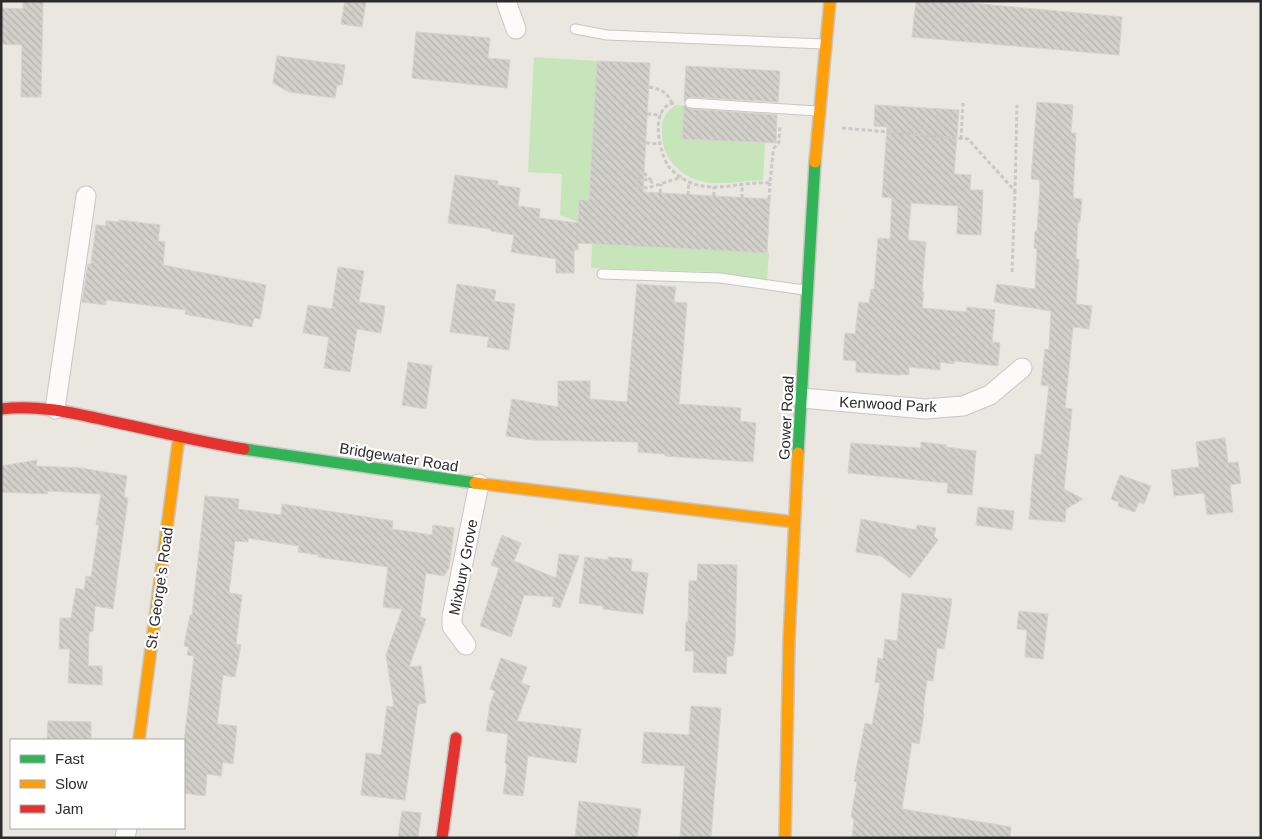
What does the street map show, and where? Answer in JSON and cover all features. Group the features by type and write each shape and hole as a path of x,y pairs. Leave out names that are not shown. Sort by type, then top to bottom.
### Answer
{"street":[{"path":"506,1 516,29"},
{"name":"Gower Road","path":"784,838 786,707 794,522 807,290 825,44 830,1"},
{"path":"55,409 86,196"},
{"name":"Kenwood Park","path":"802,398 925,409 963,406 990,395 1022,368"},
{"name":"Bridgewater Road","path":"1,409 17,406 55,409 224,445 479,484 794,522"},
{"name":"St. George's Road","path":"138,739 179,436"},
{"name":"Mixbury Grove","path":"466,645 452,626 452,617 479,484"},
{"path":"442,838 456,738"}],"lane":[{"path":"575,29 608,35 825,44"},
{"path":"690,104 820,111"},
{"path":"602,274 720,278 807,290"}],"path":[{"path":"648,87 665,92 670,97 672,104"},
{"path":"961,138 964,103"},
{"path":"690,104 672,104 663,110 661,115 658,126 659,144 670,167 688,182 714,188 770,183"},
{"path":"1012,272 1017,105"},
{"path":"770,199 772,153 779,142 781,108"},
{"path":"647,114 661,115"},
{"path":"819,126 968,139 1015,191"},
{"path":"646,143 659,144"},
{"path":"644,173 654,184"},
{"path":"637,187 661,184 682,177"},
{"path":"637,179 649,180 654,184"},
{"path":"688,182 688,195"},
{"path":"660,194 661,184"},
{"path":"742,184 742,198"},
{"path":"714,188 714,196"}],"green space":[{"path":"534,57 597,61 589,200 579,215 637,184 634,246 769,253 767,280 715,272 591,268 593,229 596,229 560,215 562,174 528,172","holes":["633,213 631,246 598,244 599,218"]},
{"path":"676,105 684,106 683,139 765,143 763,180 728,183 705,182 685,174 675,166 666,152 662,130 666,114"}],"building":[{"path":"23,1 43,1 41,97 21,97 22,45 1,44 1,8 23,9"},
{"path":"345,1 366,1 362,27 341,24"},
{"path":"916,1 949,1 1122,17 1119,55 912,37"},
{"path":"416,32 490,38 488,58 510,60 507,88 412,78"},
{"path":"277,56 345,65 342,85 337,85 335,98 289,92 273,83"},
{"path":"597,61 650,63 643,192 770,199 767,253 578,243 578,250 574,250 574,273 556,273 556,259 511,252 514,235 491,231 491,229 448,223 455,175 498,181 498,185 520,188 518,206 540,209 539,218 578,223 579,200 589,200"},
{"path":"686,66 780,71 778,102 690,97 684,101"},
{"path":"1037,102 1073,105 1071,133 1076,133 1073,198 1082,199 1080,222 1078,222 1076,259 1079,259 1076,304 1092,306 1089,329 1073,327 1065,408 1072,409 1064,489 1083,499 1066,509 1065,522 1029,519 1035,454 1041,455 1049,386 1041,385 1045,349 1049,350 1051,311 994,302 997,284 1035,289 1037,249 1034,248 1040,186 1039,180 1031,179"},
{"path":"684,105 690,109 777,115 776,143 682,139"},
{"path":"875,105 959,110 954,174 971,175 970,190 983,190 981,235 957,234 958,206 911,203 908,240 926,242 922,308 966,312 967,307 995,310 992,342 1000,343 998,366 954,361 954,364 940,362 940,370 909,367 909,375 900,375 856,372 856,361 843,360 845,333 855,334 859,302 869,303 871,289 874,289 878,238 890,239 892,198 882,197 887,127 874,126"},
{"path":"119,220 160,225 158,241 165,242 163,265 266,285 260,319 254,318 252,327 185,314 186,310 106,300 106,305 82,302 88,264 91,264 96,225 106,226 106,221 119,222"},
{"path":"338,267 364,271 359,302 385,306 381,333 357,329 350,372 324,368 329,337 303,333 308,305 332,309"},
{"path":"457,284 496,290 494,301 515,304 509,350 487,347 489,337 450,332"},
{"path":"637,284 676,287 674,302 687,303 679,404 741,408 740,421 756,423 753,462 665,456 665,454 638,452 638,442 531,440 506,436 512,399 558,407 558,381 590,381 590,399 627,402"},
{"path":"408,362 432,366 426,409 402,405"},
{"path":"1225,438 1228,463 1238,462 1241,483 1230,485 1233,512 1207,515 1204,493 1174,496 1171,470 1199,467 1196,442"},
{"path":"921,442 976,451 972,495 947,493 948,483 848,473 851,443 921,448"},
{"path":"37,460 36,466 81,468 127,476 124,497 128,498 113,609 95,606 93,631 89,632 88,666 102,666 102,685 68,683 70,649 59,649 60,618 71,618 76,588 84,590 86,576 91,577 99,525 96,525 101,494 48,491 47,494 1,492 1,466"},
{"path":"1120,475 1151,486 1144,504 1139,502 1135,512 1118,506 1119,502 1111,499"},
{"path":"205,496 239,499 238,509 281,515 282,504 393,521 392,529 432,535 433,525 454,528 449,568 444,576 426,573 420,617 426,619 409,667 421,666 426,703 418,704 405,800 361,795 366,753 381,755 387,706 394,707 386,655 402,609 383,607 388,567 318,557 319,555 298,552 299,546 248,538 248,542 235,541 229,593 242,595 236,644 241,645 235,677 223,675 217,724 237,726 233,764 223,762 221,776 207,774 205,796 185,793 184,739 194,656 187,655 189,647 184,646 190,615 192,615"},
{"path":"978,507 1014,511 1012,530 976,525"},
{"path":"861,519 916,530 917,525 936,528 934,536 938,540 910,578 881,556 856,552"},
{"path":"502,535 521,543 514,561 556,578 559,554 579,556 560,608 552,606 554,597 524,595 511,637 480,626 499,568 491,565"},
{"path":"585,557 608,560 608,557 632,559 631,571 648,573 643,614 603,609 603,606 579,603"},
{"path":"698,564 737,565 735,641 733,656 727,656 726,674 693,672 694,651 685,651 689,581 697,581"},
{"path":"902,593 952,599 944,649 937,648 933,681 927,680 919,744 912,742 902,809 1011,827 1010,838 852,838 854,820 851,817 857,782 854,781 865,723 872,725 880,683 875,682 878,658 883,659 885,639 897,641"},
{"path":"1019,611 1048,614 1043,659 1025,657 1027,630 1017,629"},
{"path":"501,658 527,667 521,683 530,686 517,721 581,729 576,763 528,756 523,796 503,794 507,765 505,763 508,734 486,731 490,704 495,691 490,689"},
{"path":"691,706 721,708 711,838 680,838 685,766 642,763 644,732 689,735"},
{"path":"48,721 91,722 91,739 47,739"},
{"path":"579,801 641,809 637,838 575,838"},
{"path":"402,811 421,813 418,838 398,838"}],"traffic: fast":[{"path":"798,453 815,162"},
{"path":"244,449 475,483"}],"traffic: slow":[{"path":"815,162 830,1"},
{"path":"139,739 179,436"},
{"path":"785,838 789,640 798,453"},
{"path":"475,483 794,522"}],"traffic: jam":[{"path":"1,409 30,408 58,411 244,449"},
{"path":"442,838 456,738"}]}
